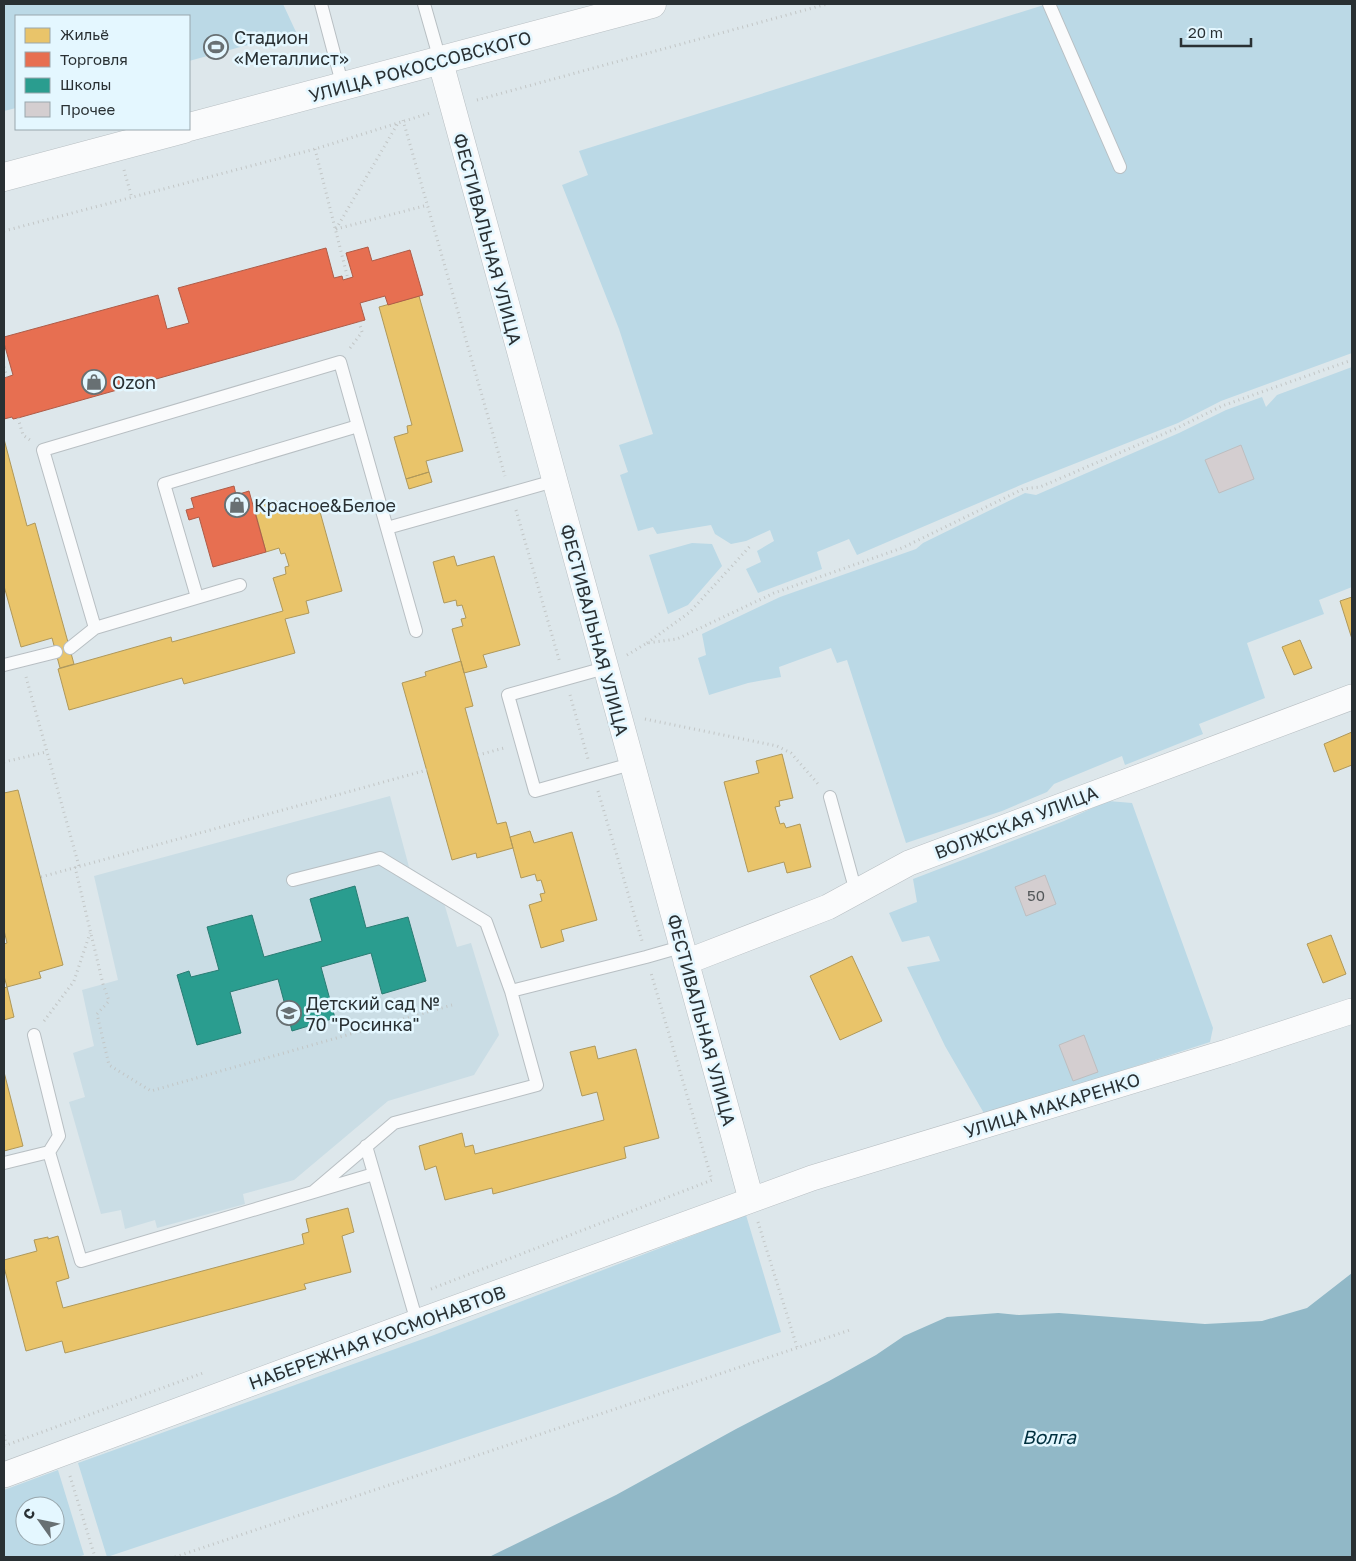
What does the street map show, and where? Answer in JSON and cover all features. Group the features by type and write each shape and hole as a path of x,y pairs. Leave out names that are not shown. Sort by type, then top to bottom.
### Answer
{"street":[{"name":"УЛИЦА РОКОССОВСКОГО","path":"190,127 652,4"},
{"name":"ФЕСТИВАЛЬНАЯ УЛИЦА","path":"440,60 751,1199"},
{"path":"4,176 180,130"},
{"name":"ВОЛЖСКАЯ УЛИЦА","path":"683,955 828,907 909,863 1352,697"},
{"name":"УЛИЦА МАКАРЕНКО","path":"751,1199 812,1178 1227,1052 1352,1011"},
{"name":"НАБЕРЕЖНАЯ КОСМОНАВТОВ","path":"4,1475 751,1199"}],"lane":[{"path":"321,4 343,86"},
{"path":"424,4 440,60"},
{"path":"1049,4 1120,167"},
{"path":"95,628 43,450 340,362 416,631"},
{"path":"198,597 164,484 358,426"},
{"path":"387,528 554,481"},
{"path":"70,648 95,628 240,585"},
{"path":"4,665 56,652"},
{"path":"605,668 508,695 521,743 535,791 632,764"},
{"path":"830,797 856,892"},
{"path":"293,880 380,858 486,922 511,991 537,1085 394,1123 313,1192"},
{"path":"511,991 646,957 683,955"},
{"path":"34,1035 59,1136 50,1152 81,1260 374,1174"},
{"path":"366,1146 417,1322"},
{"path":"4,1163 50,1152"}],"path":[{"path":"4,231 316,150 452,107 827,4"},
{"path":"336,229 398,123"},
{"path":"316,150 348,279"},
{"path":"336,229 428,206"},
{"path":"340,362 362,332 359,322"},
{"path":"647,643 678,639 774,593 902,548 1023,489 1040,487 1175,429 1222,406 1352,360"},
{"path":"4,367 7,377"},
{"path":"18,418 23,435 43,450"},
{"path":"605,668 647,643 690,612 752,544"},
{"path":"21,661 77,867 90,932 109,1002 98,1014 109,1065 151,1091 452,1005"},
{"path":"618,714 777,746 791,753 830,797"},
{"path":"478,755 521,743"},
{"path":"4,762 46,752"},
{"path":"41,877 427,770"},
{"path":"34,1035 74,981 90,932"},
{"path":"751,1199 797,1347"},
{"path":"174,1557 850,1330"},
{"path":"4,1435 6,1445"},
{"path":"73,1485 95,1557"}],"shaded area":[{"name":"Стадион «Металлист»","path":"4,4 283,4 296,32 190,61 190,15 15,15 15,108 4,111"},
{"path":"1047,4 1352,4 1352,353 1221,401 1178,423 1023,484 857,555 849,539 817,552 822,569 758,593 746,569 761,562 757,551 774,541 770,530 746,541 731,544 715,534 711,525 657,534 653,527 638,531 620,475 628,472 619,445 653,434 619,329 562,185 588,175 579,151"},
{"path":"1352,367 1352,587 1319,600 1324,614 1247,643 1265,698 1199,724 1203,734 1125,765 1122,756 1054,784 1047,792 1002,811 906,843 847,660 837,663 831,648 779,667 781,677 748,683 709,695 698,658 706,655 702,634 780,597 916,549 923,543 1025,493 1036,495 1179,433 1226,410 1262,397 1266,407 1277,395"},
{"path":"692,543 712,544 722,566 688,605 668,614 649,555"},
{"name":"Детский сад № 70 \"Росинка\"","path":"390,796 409,867 439,886 457,947 471,943 499,1035 474,1075 388,1101 294,1180 243,1194 245,1204 157,1228 155,1220 125,1229 121,1210 101,1214 69,1102 85,1097 73,1053 94,1046 82,990 118,980 94,876"},
{"path":"1108,801 1132,803 1213,1028 1210,1042 985,1115 945,1046 907,967 940,961 929,936 902,942 889,913 917,902 913,879 1064,821"},
{"path":"746,1215 781,1332 107,1557 78,1463 434,1335"},
{"path":"58,1470 84,1555 78,1557 4,1557 4,1490"}],"water":[{"name":"Волга","path":"1352,1273 1352,1557 489,1557 616,1495 736,1429 829,1381 876,1355 904,1336 947,1317 998,1313 1019,1315 1059,1313 1205,1324 1262,1321 1307,1308"}],"building: Жильё":[{"path":"419,296 463,451 426,461 429,472 406,479 394,437 408,433 407,426 412,425 379,307"},
{"path":"4,439 27,526 35,523 74,664 60,668 52,638 21,647 4,586"},
{"path":"429,472 432,482 409,489 406,479"},
{"path":"277,501 280,512 317,501 342,591 306,601 309,613 285,619 295,653 184,684 182,678 69,710 58,669 171,637 172,642 283,611 273,578 286,574 285,567 289,566 285,553 281,554 279,548 266,552 254,507"},
{"path":"454,556 457,566 494,556 520,645 483,655 487,667 464,673 452,629 463,626 461,619 466,618 462,605 457,606 456,600 444,603 433,562"},
{"path":"1352,597 1352,639 1340,601"},
{"path":"1300,640 1312,668 1294,675 1282,647"},
{"path":"461,661 473,706 465,708 497,824 506,822 513,848 477,858 476,853 452,860 402,683 426,676 425,672"},
{"path":"1352,732 1352,765 1334,772 1324,744"},
{"path":"782,754 793,798 779,801 780,806 775,807 780,824 784,823 786,828 800,824 811,867 787,873 784,862 748,872 724,782 759,773 756,761"},
{"path":"18,790 63,965 39,972 41,978 7,987 4,976 4,944 7,943 4,930 4,793"},
{"path":"530,831 534,843 572,832 597,920 561,930 564,941 541,948 529,905 542,901 540,894 545,893 541,880 537,881 535,874 521,878 510,837"},
{"path":"1331,935 1346,974 1323,983 1307,944"},
{"path":"852,956 882,1021 840,1040 810,976"},
{"path":"7,987 14,1017 4,1020 4,988"},
{"path":"595,1046 598,1059 636,1049 659,1138 624,1147 626,1158 493,1194 492,1188 445,1200 436,1166 425,1170 419,1146 462,1133 465,1147 473,1145 475,1154 604,1120 597,1092 582,1096 570,1052"},
{"path":"4,1072 23,1146 4,1151"},
{"path":"348,1208 354,1232 342,1236 351,1272 304,1284 306,1289 65,1353 62,1341 26,1351 4,1267 4,1260 37,1251 34,1240 58,1236 69,1278 56,1282 63,1308 304,1244 302,1234 309,1232 306,1219"}],"building: Торговля":[{"path":"368,247 372,261 410,250 423,295 388,305 385,296 360,303 365,320 18,418 4,419 4,378 13,375 4,337 158,295 167,329 189,323 178,288 326,248 334,278 342,276 343,280 353,277 346,253"},
{"path":"234,486 236,495 249,491 266,552 213,567 199,517 189,520 186,510 194,508 191,498"}],"building: Школы":[{"path":"355,886 366,928 408,917 426,981 382,994 371,953 321,967 335,1018 292,1031 278,979 230,992 241,1033 197,1045 177,975 189,971 191,977 219,970 207,927 252,915 264,957 322,941 310,899"}],"building: Прочее":[{"path":"1241,445 1254,479 1219,493 1205,460"},
{"path":"1045,875 1056,904 1026,916 1015,887"},
{"path":"1084,1035 1098,1072 1073,1081 1059,1045"}],"place":[{"name":"Стадион «Металлист»","path":"216,47"},
{"name":"Ozon","path":"94,382"},
{"name":"Красное&Белое","path":"237,505"},
{"name":"Детский сад № 70 \"Росинка\"","path":"289,1013"}]}
